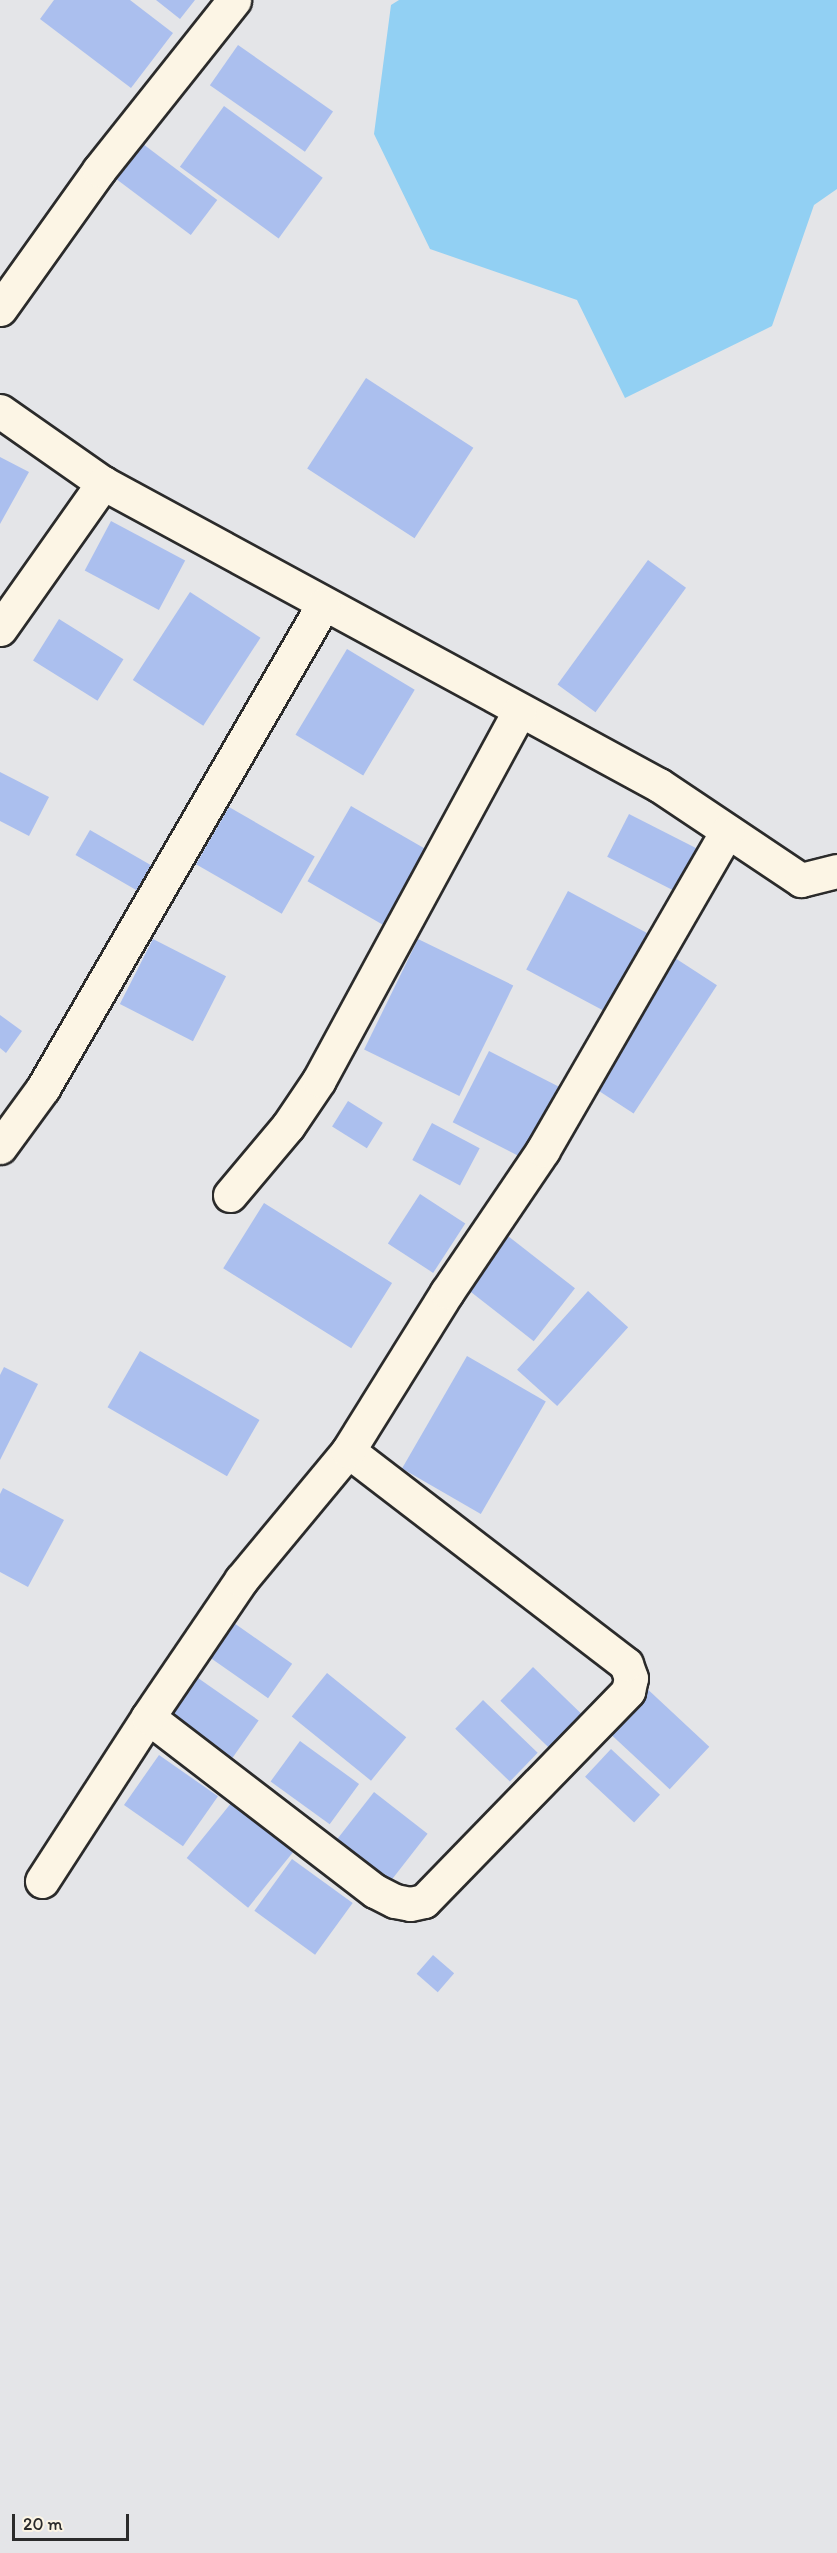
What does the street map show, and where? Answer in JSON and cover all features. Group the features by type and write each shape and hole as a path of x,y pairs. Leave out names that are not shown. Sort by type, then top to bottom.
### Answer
{"street":[{"path":"0,309 99,170 234,0"},
{"path":"0,411 103,483 323,605 659,785 801,880 837,871"},
{"path":"0,629 103,483"},
{"path":"0,1147 44,1088 323,605"},
{"path":"230,1195 288,1126 320,1080 519,711"},
{"path":"42,1881 148,1717 241,1580 348,1451 447,1292 543,1150 727,831"},
{"path":"148,1717 375,1891 395,1901 410,1904 424,1901 628,1691 631,1678 626,1664 348,1451"}],"water":[{"path":"399,0 837,0 837,189 814,205 772,326 625,398 577,300 430,249 374,134 391,5"}],"building":[{"path":"54,0 130,0 173,33 131,88 40,19"},
{"path":"156,0 195,0 180,19"},
{"path":"238,45 333,112 305,152 210,85"},
{"path":"224,106 323,178 279,238 180,167"},
{"path":"139,141 217,200 191,235 113,176"},
{"path":"366,378 473,448 415,538 307,469"},
{"path":"0,457 29,472 0,524"},
{"path":"111,521 185,560 159,610 85,570"},
{"path":"648,560 686,588 596,712 557,685"},
{"path":"190,592 260,638 203,726 133,680"},
{"path":"59,619 123,659 97,701 33,661"},
{"path":"347,649 415,690 363,775 295,735"},
{"path":"0,772 49,797 29,836 0,821"},
{"path":"351,806 430,852 386,927 308,881"},
{"path":"229,807 315,856 282,914 196,864"},
{"path":"629,814 700,850 678,893 607,857"},
{"path":"90,830 153,866 139,892 76,855"},
{"path":"568,891 647,933 606,1012 526,970"},
{"path":"153,939 226,976 193,1041 120,1004"},
{"path":"418,939 513,985 459,1096 364,1050"},
{"path":"675,958 717,985 634,1114 592,1086"},
{"path":"0,1015 22,1031 6,1053 0,1048"},
{"path":"489,1051 558,1086 522,1158 453,1122"},
{"path":"348,1101 383,1123 367,1148 332,1126"},
{"path":"432,1123 480,1148 460,1185 412,1160"},
{"path":"420,1194 465,1223 433,1273 388,1243"},
{"path":"264,1203 392,1283 351,1348 223,1268"},
{"path":"508,1236 575,1288 534,1341 467,1289"},
{"path":"588,1291 628,1327 557,1406 517,1370"},
{"path":"140,1351 260,1420 227,1476 108,1407"},
{"path":"467,1356 546,1402 481,1514 402,1469"},
{"path":"4,1367 38,1384 0,1460 0,1375"},
{"path":"3,1488 64,1520 28,1587 0,1572 0,1494"},
{"path":"234,1623 292,1664 268,1698 210,1657"},
{"path":"533,1667 583,1715 550,1749 500,1701"},
{"path":"327,1673 406,1737 371,1781 292,1717"},
{"path":"198,1678 259,1720 232,1758 172,1716"},
{"path":"642,1684 709,1747 670,1789 602,1726"},
{"path":"483,1700 538,1753 510,1782 455,1729"},
{"path":"300,1741 359,1784 330,1824 271,1781"},
{"path":"611,1749 660,1795 634,1822 585,1777"},
{"path":"159,1755 218,1796 183,1846 124,1805"},
{"path":"374,1792 428,1834 388,1884 335,1842"},
{"path":"232,1802 293,1852 248,1908 187,1858"},
{"path":"292,1859 353,1903 315,1955 254,1911"},
{"path":"433,1955 454,1973 438,1992 417,1974"}]}
